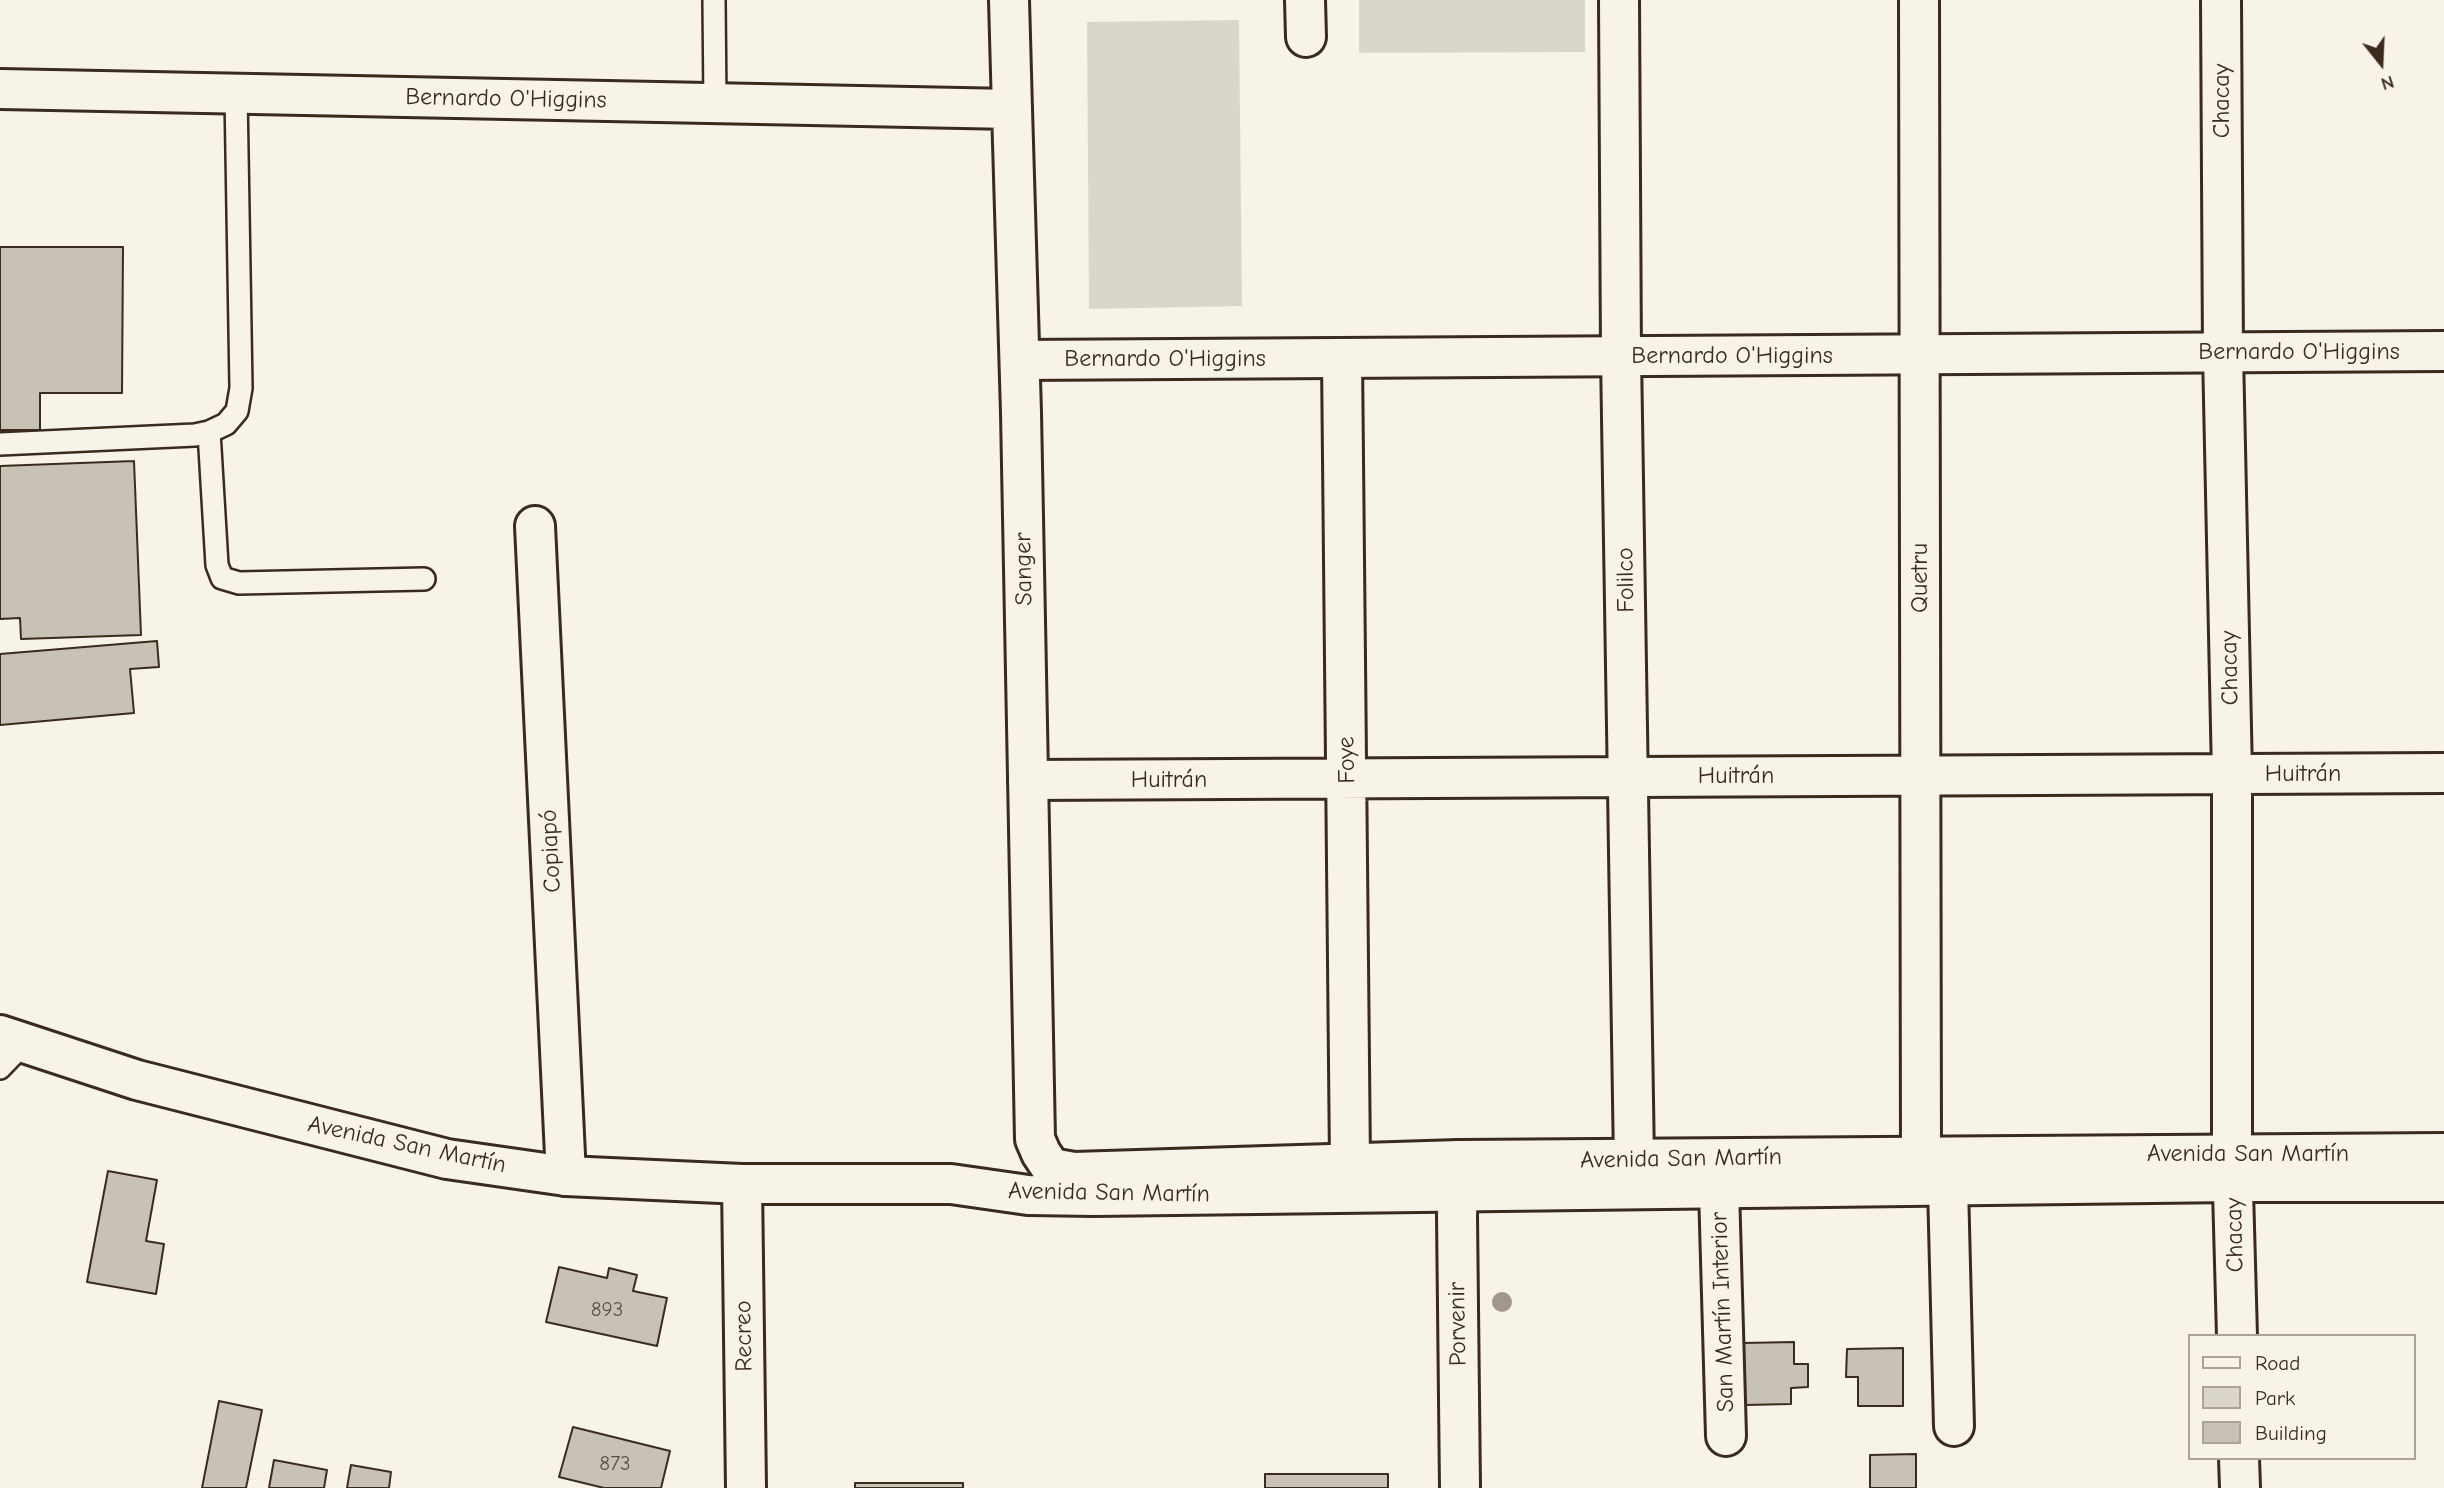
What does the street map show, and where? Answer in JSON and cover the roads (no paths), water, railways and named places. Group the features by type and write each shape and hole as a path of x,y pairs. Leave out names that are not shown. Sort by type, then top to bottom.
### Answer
{"street":[{"name":"Sanger","path":"1009,0 1020,360 1035,1139"},
{"name":"Folilco","path":"1619,0 1621,356 1634,1161"},
{"name":"Quetru","path":"1919,0 1922,1155"},
{"name":"Chacay","path":"2221,0 2223,353 2232,774 2233,1168 2237,1334"},
{"name":"Bernardo O'Higgins","path":"0,89 1012,109"},
{"name":"Bernardo O'Higgins","path":"1020,360 2444,351"},
{"name":"Foye","path":"1342,358 1350,1163"},
{"name":"Copiapó","path":"535,526 566,1176"},
{"name":"Huitrán","path":"1028,780 2444,773"},
{"name":"Avenida San Martín","path":"8,1049 447,1159 566,1176 742,1184 951,1184 1028,1195 1458,1177 1634,1161 1922,1155 2233,1168 2444,1182"},
{"name":"Avenida San Martín","path":"1035,1139 1051,1168 1074,1172 1350,1163 1458,1177 1719,1189 1948,1186 2444,1153"},
{"name":"Avenida San Martín","path":"951,1184 992,1175 1011,1166 1021,1159 1035,1139"},
{"name":"Porvenir","path":"1458,1177 1460,1488"},
{"name":"Recreo","path":"742,1184 747,1488"},
{"path":"1948,1186 1954,1426"},
{"name":"San Martín Interior","path":"1719,1189 1727,1436"},
{"path":"2239,1460 2240,1488"}],"lane":[{"path":"714,0 715,103"},
{"path":"0,444 195,435 226,424 237,411 240,388 236,94"},
{"path":"209,432 216,565 222,578 239,583 424,579"}]}
